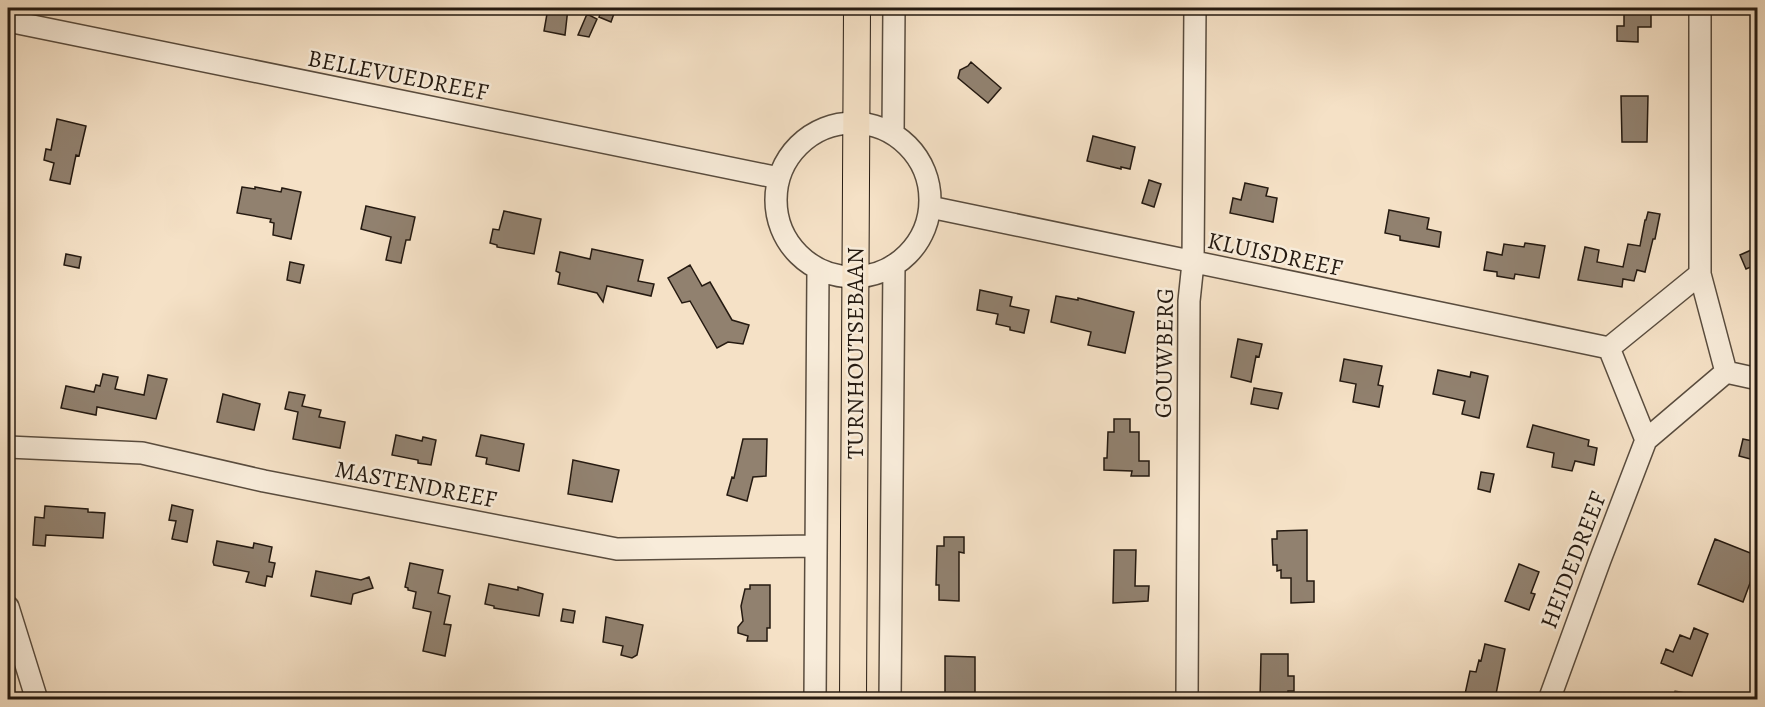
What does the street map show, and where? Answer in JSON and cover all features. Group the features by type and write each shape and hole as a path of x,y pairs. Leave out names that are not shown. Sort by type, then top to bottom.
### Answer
{"main road":[{"name":"TURNHOUTSEBAAN","path":"854,699 857,8"}],"street":[{"path":"893,134 894,8"},
{"name":"GOUWBERG","path":"1187,699 1189,312 1193,263 1195,8"},
{"path":"1700,8 1700,274 1726,372"},
{"name":"BELLEVUEDREEF","path":"8,21 779,178"},
{"path":"856,122 876,126 893,134 910,147 922,165 929,186 930,207 924,230 912,250 894,265 875,274 855,277 818,270 801,257 784,234 776,206 779,178 788,159 800,143 808,137 836,124 856,122"},
{"name":"KLUISDREEF","path":"930,207 1609,348"},
{"name":"TURNHOUTSEBAAN","path":"890,699 894,265"},
{"name":"TURNHOUTSEBAAN","path":"815,699 818,270"},
{"path":"1700,274 1609,348 1646,440 1726,372"},
{"path":"1726,372 1758,379"},
{"name":"HEIDEDREEF","path":"1549,699 1646,440"},
{"name":"MASTENDREEF","path":"8,447 142,453 264,481 617,549 816,546"},
{"path":"8,607 37,699"}],"shaded area":[{"path":"1675,691 1714,699 1672,699"}],"building":[{"path":"548,8 568,8 565,35 544,31"},
{"path":"603,8 616,8 611,22 599,17"},
{"path":"1624,8 1651,8 1651,27 1638,27 1638,42 1617,41 1617,26 1624,26"},
{"path":"587,14 597,19 589,37 578,35"},
{"path":"971,62 1001,88 988,103 958,78 960,70"},
{"path":"1621,96 1648,96 1647,142 1622,142"},
{"path":"57,119 86,126 79,156 76,155 70,184 50,180 54,163 44,160 46,149 51,150"},
{"path":"1093,136 1135,147 1130,169 1087,161"},
{"path":"1149,180 1161,184 1154,207 1142,203"},
{"path":"1245,183 1268,188 1266,196 1277,198 1273,222 1230,213 1233,198 1241,200"},
{"path":"242,187 281,192 282,188 301,192 291,239 273,235 274,223 270,222 271,219 237,213"},
{"path":"366,206 415,217 410,240 406,240 401,263 386,260 391,237 361,229"},
{"path":"1389,210 1429,218 1427,229 1441,232 1439,247 1400,240 1400,236 1385,233"},
{"path":"504,211 541,219 534,254 497,247 490,243 493,229 499,230"},
{"path":"1648,212 1660,214 1645,272 1637,270 1634,281 1623,279 1622,287 1578,280 1585,247 1599,250 1597,262 1623,267 1628,244 1640,246"},
{"path":"1525,243 1545,246 1539,278 1515,274 1514,279 1497,276 1497,272 1484,270 1487,252 1502,255 1504,244 1524,247"},
{"path":"1758,247 1758,264 1746,269 1740,255"},
{"path":"592,249 643,260 638,281 654,284 651,296 607,286 603,302 597,293 558,284 560,273 556,271 560,252 590,259"},
{"path":"66,254 81,257 79,268 64,265"},
{"path":"290,262 304,265 300,283 287,280"},
{"path":"690,265 702,286 710,282 732,320 749,325 743,344 728,342 717,348 690,301 682,303 668,278"},
{"path":"980,290 1012,297 1010,306 1029,310 1024,333 996,324 998,314 977,310"},
{"path":"1056,296 1078,300 1078,298 1134,312 1125,353 1088,345 1091,332 1051,322"},
{"path":"1238,339 1262,344 1259,357 1256,356 1251,382 1231,377"},
{"path":"1344,359 1382,366 1378,385 1383,386 1379,407 1353,402 1356,384 1340,381"},
{"path":"1438,370 1470,377 1471,372 1488,376 1479,418 1462,414 1465,401 1433,394"},
{"path":"103,374 118,377 115,389 144,395 148,375 167,379 156,419 97,407 96,415 61,408 66,386 94,392 96,385 100,386"},
{"path":"1254,388 1282,393 1278,409 1251,404"},
{"path":"289,392 305,395 302,406 321,410 319,417 345,422 340,448 293,439 298,412 285,409"},
{"path":"223,394 260,404 254,430 217,422"},
{"path":"1114,419 1130,419 1130,432 1139,432 1139,461 1149,461 1149,476 1131,476 1132,471 1104,470 1108,432 1114,432"},
{"path":"1533,425 1589,440 1588,446 1597,448 1594,465 1575,461 1572,471 1552,467 1554,453 1527,447"},
{"path":"396,435 422,441 423,437 436,440 431,465 392,455"},
{"path":"481,435 524,444 519,471 486,464 487,458 476,456"},
{"path":"743,439 767,439 766,476 753,477 747,501 727,495 732,477 734,478"},
{"path":"1743,439 1758,442 1758,461 1739,456"},
{"path":"573,460 619,470 612,502 568,494"},
{"path":"1481,472 1494,474 1490,492 1478,489"},
{"path":"172,505 193,510 187,542 172,539 176,521 169,520"},
{"path":"45,506 88,509 88,512 105,513 103,538 46,535 45,546 33,545 35,517 44,518"},
{"path":"1307,530 1307,581 1314,581 1314,602 1291,603 1291,578 1281,578 1281,570 1277,571 1277,565 1273,565 1272,539 1277,539 1277,531"},
{"path":"944,537 964,537 964,553 959,552 959,601 939,600 939,585 936,585 937,546 944,546"},
{"path":"1715,539 1758,556 1758,577 1753,575 1743,602 1698,584"},
{"path":"217,541 253,548 254,543 272,547 269,562 275,563 272,577 267,576 265,586 246,582 249,572 214,565"},
{"path":"1114,550 1136,550 1135,586 1149,586 1148,601 1113,603"},
{"path":"410,563 443,570 438,593 450,596 444,624 451,625 445,656 423,651 431,612 413,608 416,592 405,587"},
{"path":"1519,564 1539,572 1531,593 1535,594 1529,610 1505,601"},
{"path":"316,571 361,580 369,577 373,588 353,594 351,604 311,596"},
{"path":"489,584 518,590 518,587 543,594 539,616 494,608 494,606 485,604"},
{"path":"750,585 770,585 770,628 767,628 767,641 747,641 748,636 738,633 738,627 743,621 741,606 745,589 750,589"},
{"path":"563,609 575,611 573,623 561,621"},
{"path":"606,617 643,625 637,655 632,658 621,655 623,646 603,642"},
{"path":"1694,628 1708,634 1692,676 1661,663 1666,649 1673,652 1680,635 1690,639"},
{"path":"1485,644 1505,649 1495,699 1469,699 1470,696 1465,694 1470,671 1476,672"},
{"path":"1261,654 1288,654 1288,676 1294,676 1294,691 1288,691 1288,699 1260,699"},
{"path":"945,656 975,657 975,698 945,699"}]}
